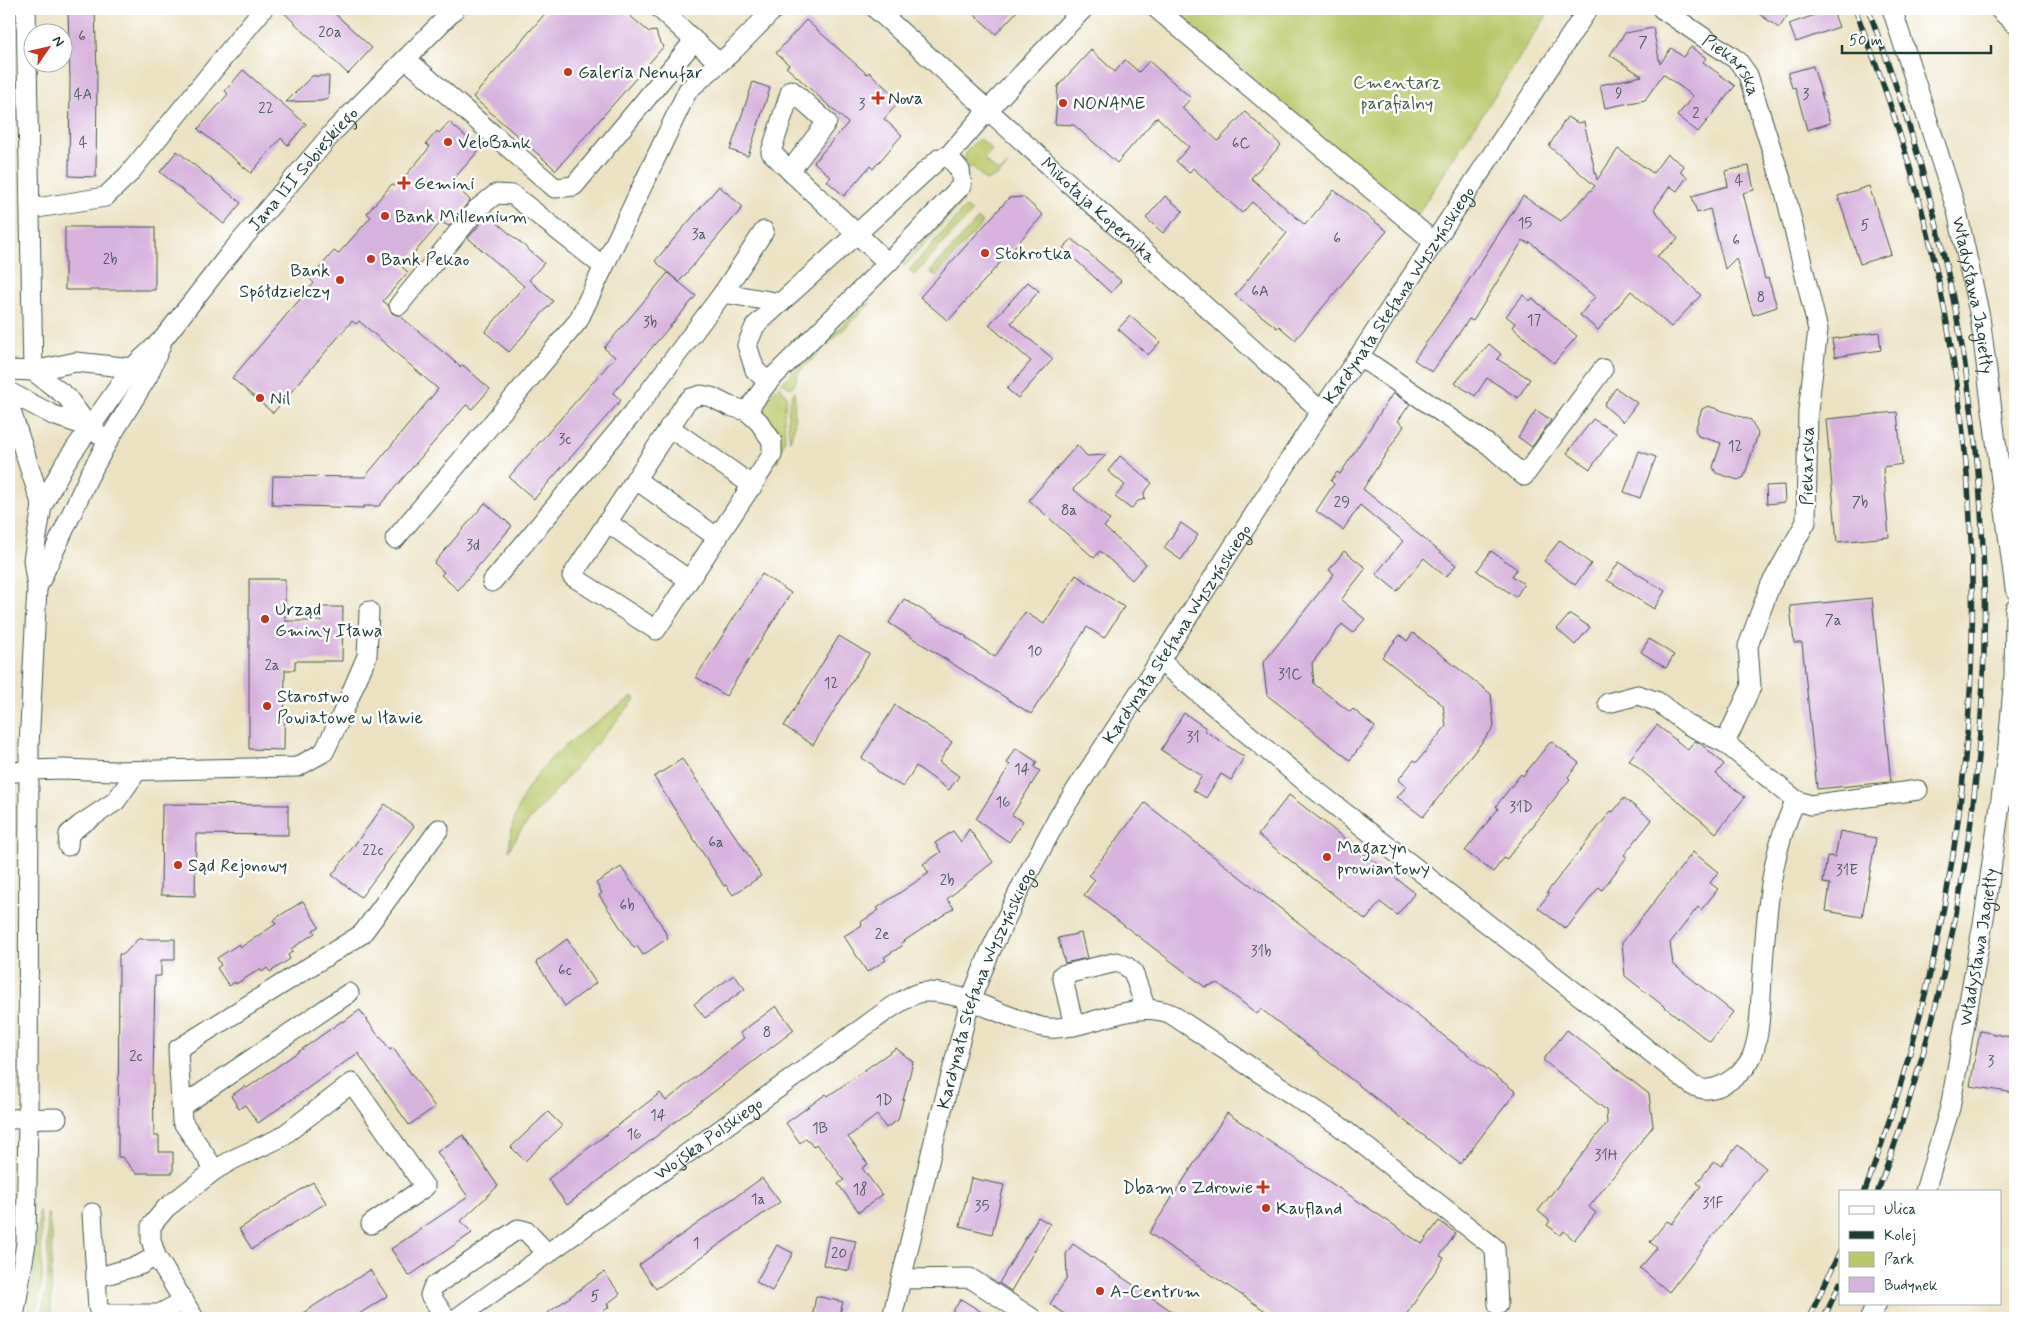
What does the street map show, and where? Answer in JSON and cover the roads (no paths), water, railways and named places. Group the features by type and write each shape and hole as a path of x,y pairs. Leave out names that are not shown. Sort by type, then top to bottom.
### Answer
{"street":[{"path":"26,9 32,209 33,371"},
{"path":"32,209 105,197 128,175 263,9"},
{"name":"Jana III Sobieskiego","path":"42,506 65,463 132,368 163,339 228,256 335,130 455,9"},
{"path":"660,9 719,63"},
{"path":"395,539 578,321 688,90 719,63 774,9"},
{"name":"Mikołaja Kopernika","path":"876,9 1321,410"},
{"path":"768,382 755,370 747,345 755,326 940,158 948,156 988,110 1083,9"},
{"path":"1156,9 1434,242"},
{"name":"Kardynała Stefana Wyszyńskiego","path":"892,1318 970,1001 1022,884 1059,816 1321,410 1359,356 1588,9"},
{"name":"Piekarska","path":"1662,9 1728,54 1738,62 1748,75 1785,192 1818,330 1808,411 1806,522 1766,595 1748,646 1750,687 1725,743"},
{"name":"Władysława Jagiełły","path":"1892,9 1957,211 1980,317 2015,589"},
{"path":"1999,9 2015,24"},
{"path":"406,59 555,188 574,186 694,41"},
{"path":"747,411 768,382 888,263 962,185 960,170 948,156"},
{"path":"790,171 888,263"},
{"path":"399,305 477,209 496,194 513,196 604,267"},
{"path":"492,582 633,413 723,294 764,231"},
{"path":"723,294 781,303"},
{"name":"Jana III Sobieskiego","path":"37,588 108,441 148,376 163,339"},
{"path":"1359,356 1489,445 1524,476 1603,370"},
{"path":"9,370 33,371 76,362 132,368"},
{"path":"33,371 67,396 89,427 108,441"},
{"path":"9,392 53,416 89,427"},
{"path":"700,395 711,396 729,406 747,411 760,422 772,441 772,455 656,630 572,576 669,427 691,398 700,395"},
{"path":"9,405 42,506 33,560 37,588 29,770 26,1244 14,1318"},
{"path":"669,427 753,486"},
{"path":"635,479 718,538"},
{"path":"607,522 689,580"},
{"name":"Władysława Jagiełły","path":"1925,1190 1950,1108 1985,912 2007,756 2014,676 2015,609"},
{"path":"9,773 29,770 137,771 297,767 324,752 367,656 369,611"},
{"path":"1160,661 1309,785 1594,1006 1693,1086 1707,1090 1726,1083 1751,1058 1757,1034 1760,1008 1768,898 1786,819 1796,800"},
{"path":"1608,703 1638,696 1658,702 1688,726 1725,743 1796,800 1810,805 1918,790"},
{"path":"68,846 69,834 116,801 137,771"},
{"path":"215,1170 182,1121 178,1049 362,934 439,829"},
{"path":"1074,1026 1062,975 1117,962 1126,966 1133,972 1146,1009 1160,1010 1171,1014 1338,1125 1495,1248 1498,1305"},
{"name":"Wojska Polskiego","path":"467,1315 548,1254 899,1003 923,992 946,994 1040,1027 1055,1029 1146,1009"},
{"path":"181,1107 348,993"},
{"path":"194,1318 156,1256 150,1240 151,1226 166,1208 215,1170 280,1138 352,1083 425,1187 371,1224"},
{"path":"9,1119 57,1118"},
{"path":"92,1213 98,1308 104,1314 159,1314 184,1301"},
{"path":"446,1318 430,1295 433,1287 518,1229 526,1231 548,1254"},
{"path":"96,1278 140,1265 156,1256"},
{"path":"901,1279 970,1278 1032,1318"},
{"path":"1870,1318 1877,1304"}],"railway":[{"path":"1855,9 1886,92 1913,177 1928,234 1952,355 1967,476 1972,596 1968,717 1956,837 1934,956 1904,1074 1865,1190"},
{"path":"1868,9 1918,155 1954,302 1976,450 1984,599 1979,747 1959,896 1926,1044 1878,1190"},
{"path":"1809,1318 1839,1253"},
{"path":"1824,1318 1839,1285"}],"place":[{"name":"Galeria Nenufar","path":"568,72"},
{"name":"Nova","path":"878,98"},
{"name":"NONAME","path":"1063,103"},
{"name":"VeloBank","path":"448,142"},
{"name":"Gemini","path":"404,183"},
{"name":"Bank Millennium","path":"385,216"},
{"name":"Stokrotka","path":"985,253"},
{"name":"Bank Pekao","path":"371,259"},
{"name":"Bank Spółdzielczy","path":"340,280"},
{"name":"Nil","path":"260,398"},
{"name":"Urząd Gminy Iława","path":"265,619"},
{"name":"Starostwo Powiatowe w Iławie","path":"267,706"},
{"name":"Magazyn prowiantowy","path":"1327,857"},
{"name":"Sąd Rejonowy","path":"178,865"},
{"name":"Dbam o Zdrowie","path":"1263,1187"},
{"name":"Kaufland","path":"1266,1208"},
{"name":"A-Centrum","path":"1100,1291"}],"park label":[{"name":"Cmentarz parafialny","path":"1397,92"}]}
